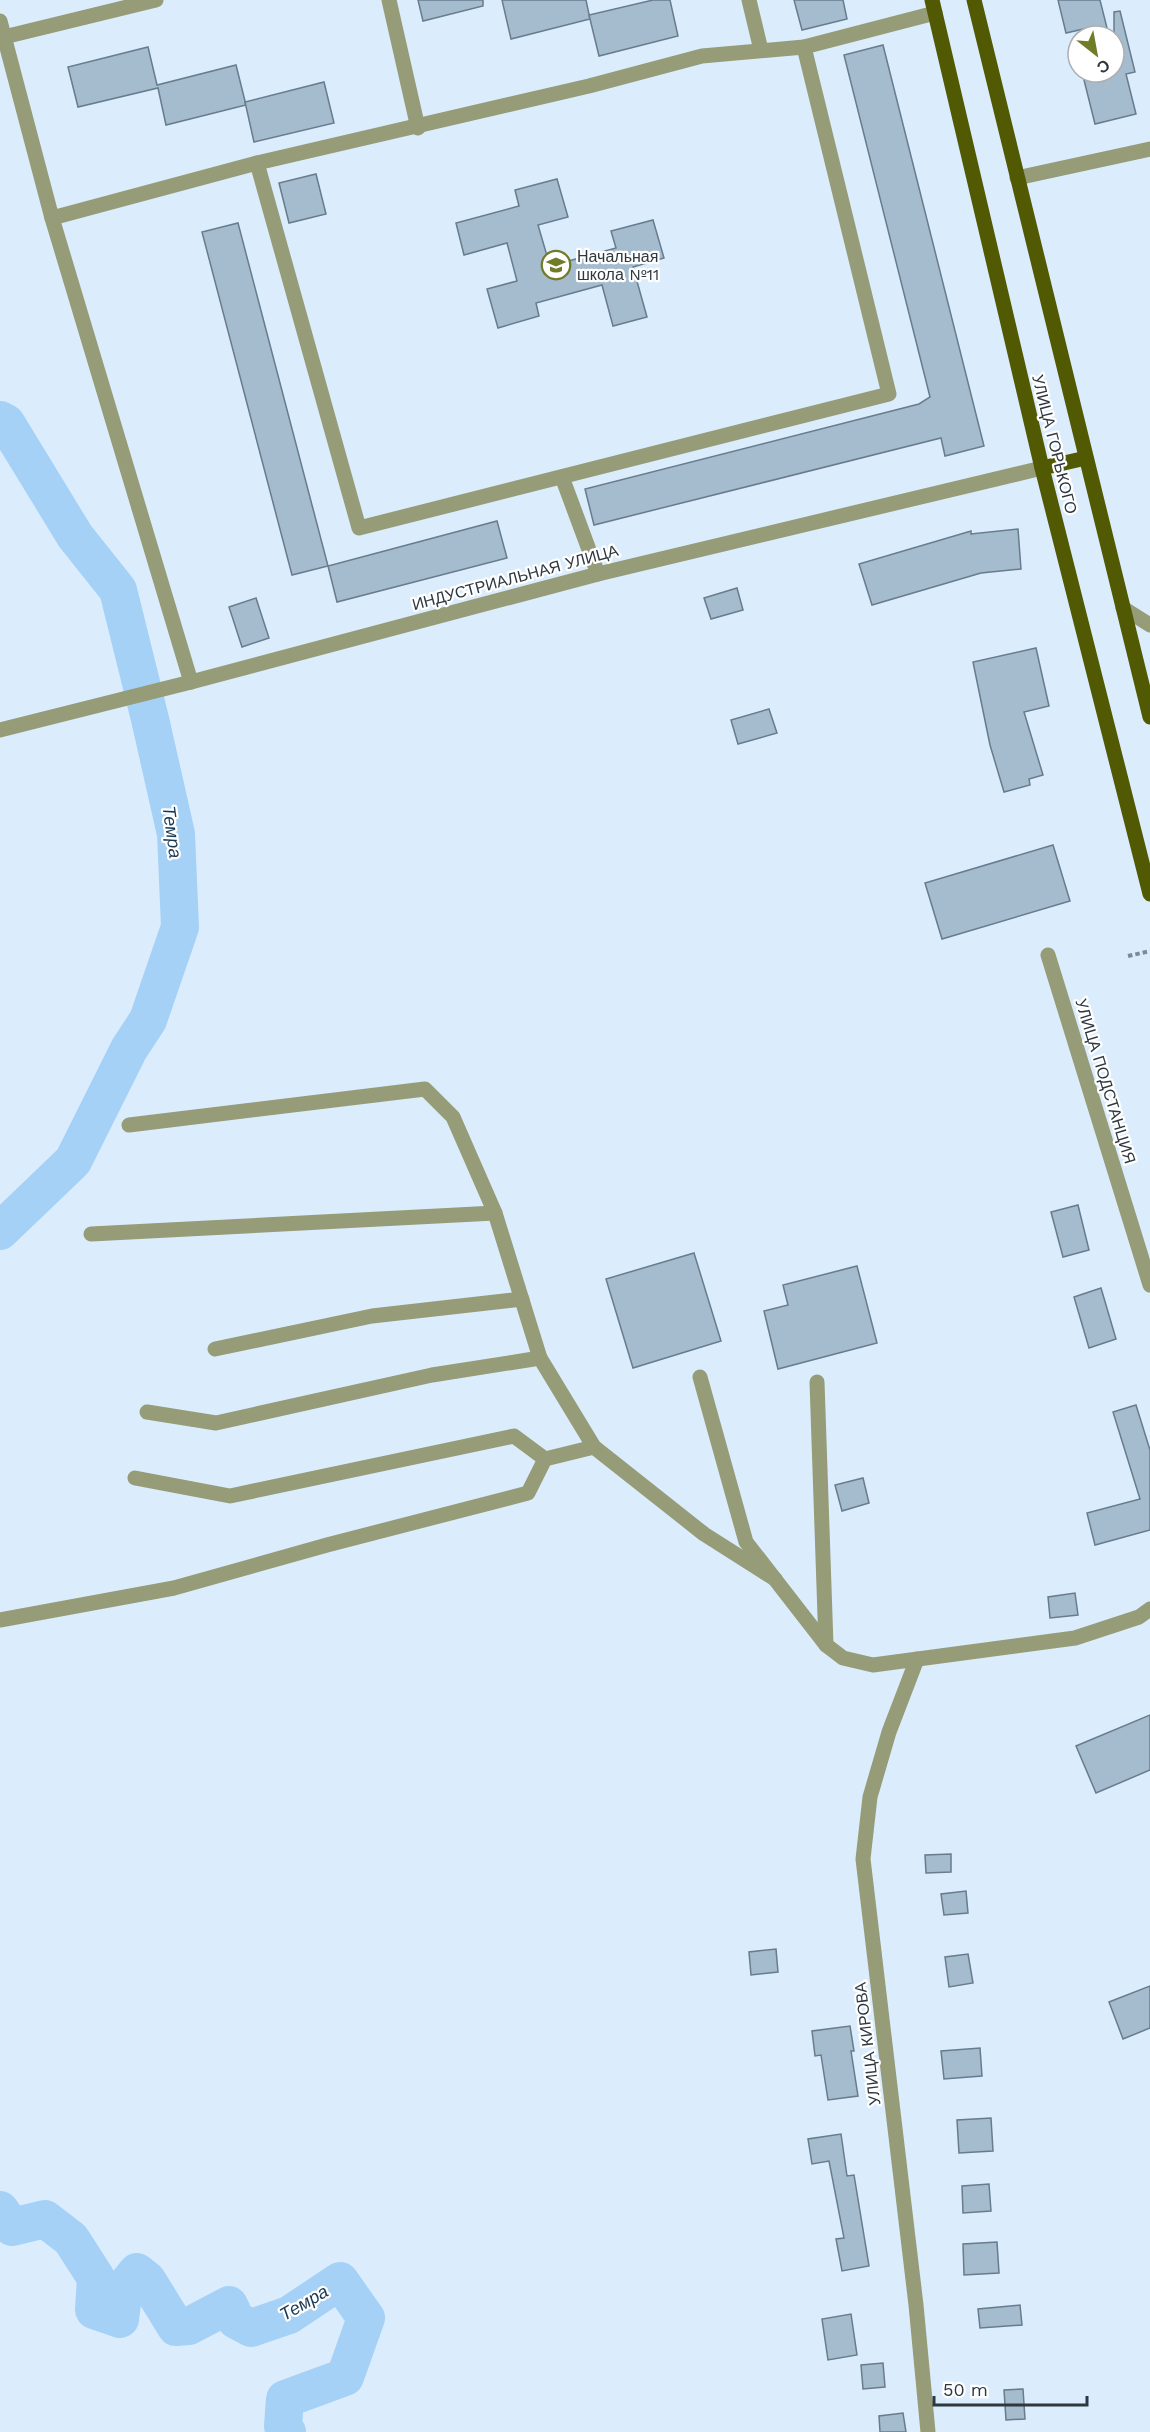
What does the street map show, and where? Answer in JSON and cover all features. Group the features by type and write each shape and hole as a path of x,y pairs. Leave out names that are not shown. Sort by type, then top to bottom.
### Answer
{"main road":[{"name":"УЛИЦА ГОРЬКОГО","path":"974,0 1150,717"},
{"name":"УЛИЦА ГОРЬКОГО","path":"933,6 1042,468 1150,894"},
{"path":"1042,468 1086,458"}],"street":[{"path":"4,37 156,0"},
{"path":"389,0 418,128"},
{"path":"749,0 761,51"},
{"path":"52,218 257,163 418,128 702,56 804,47 933,6"},
{"path":"0,21 52,218 191,682"},
{"path":"257,163 359,528 889,394 804,47"},
{"path":"1017,178 1150,149"},
{"name":"ИНДУСТРИАЛЬНАЯ УЛИЦА","path":"0,730 598,574 1042,468"},
{"path":"562,477 598,574"},
{"path":"1123,608 1150,625"},
{"name":"УЛИЦА ПОДСТАНЦИЯ","path":"1048,955 1150,1286"},
{"path":"129,1125 425,1089 453,1117 495,1213 540,1358 594,1447 704,1534 775,1579"},
{"path":"91,1234 495,1213"},
{"path":"215,1349 372,1316 522,1299"},
{"path":"147,1412 216,1423 432,1375 540,1358"},
{"path":"700,1377 746,1542 826,1646 843,1658 873,1665 1075,1638 1139,1617 1150,1609"},
{"path":"818,1382 826,1646"},
{"path":"135,1478 230,1496 514,1436 544,1459"},
{"path":"544,1459 594,1447"},
{"path":"0,1620 174,1588 327,1545 528,1493 544,1459"},
{"name":"УЛИЦА КИРОВА","path":"917,1659 889,1732 870,1797 863,1859 916,2305 928,2432"}],"path":[{"path":"1128,956 1150,951"}],"building":[{"path":"418,0 483,0 483,6 423,21"},
{"path":"502,0 586,0 590,19 511,39"},
{"path":"653,0 670,0 678,36 599,56 589,15"},
{"path":"794,0 843,0 847,19 802,30"},
{"path":"1058,0 1100,0 1106,24 1066,24 1066,33"},
{"path":"1120,11 1123,24 1114,24 1114,12"},
{"path":"1126,35 1135,72 1126,74"},
{"path":"883,45 984,446 945,456 941,438 594,525 585,489 919,404 930,397 844,55"},
{"path":"148,47 157,85 236,65 246,105 166,125 158,88 78,107 68,67"},
{"path":"1126,74 1136,114 1095,124 1085,84 1126,84"},
{"path":"324,82 334,123 254,142 245,102"},
{"path":"316,174 326,214 289,223 279,183"},
{"path":"557,179 568,217 538,225 550,266 616,248 611,231 653,220 664,258 633,267 647,317 613,326 602,285 536,303 539,316 498,328 487,289 517,281 507,243 464,255 456,223 519,206 515,190"},
{"path":"238,223 328,566 292,575 202,232"},
{"path":"497,521 507,558 337,602 328,566"},
{"path":"1018,529 1021,569 981,573 872,605 859,564 971,531 971,534"},
{"path":"737,588 743,610 711,619 704,598"},
{"path":"256,598 269,638 242,647 229,607"},
{"path":"1036,648 1049,706 1024,712 1043,775 1029,779 1030,785 1004,792 990,745 973,662"},
{"path":"769,709 777,733 738,744 731,720"},
{"path":"1053,845 1070,901 942,939 925,883"},
{"path":"1078,1205 1089,1250 1063,1257 1051,1212"},
{"path":"694,1253 721,1341 633,1368 606,1279"},
{"path":"857,1266 877,1343 778,1369 764,1311 788,1305 783,1285"},
{"path":"1101,1288 1116,1339 1089,1348 1074,1297"},
{"path":"1136,1405 1150,1450 1150,1530 1095,1545 1087,1513 1140,1499 1113,1412"},
{"path":"863,1478 869,1503 842,1511 835,1485"},
{"path":"1075,1593 1078,1615 1050,1618 1048,1597"},
{"path":"1150,1715 1150,1770 1096,1793 1076,1746"},
{"path":"951,1854 951,1872 926,1873 925,1855"},
{"path":"966,1891 968,1913 944,1915 941,1894"},
{"path":"776,1949 778,1972 751,1975 749,1952"},
{"path":"968,1954 973,1983 949,1987 945,1957"},
{"path":"1150,1986 1150,2028 1123,2039 1109,2002"},
{"path":"850,2026 854,2051 851,2051 858,2096 828,2100 821,2055 815,2056 812,2031"},
{"path":"980,2048 982,2076 944,2079 941,2051"},
{"path":"991,2118 993,2151 959,2153 957,2120"},
{"path":"841,2134 847,2176 854,2175 869,2266 842,2271 836,2239 844,2238 829,2161 812,2164 808,2139"},
{"path":"989,2184 991,2211 963,2213 962,2186"},
{"path":"997,2242 999,2273 964,2275 963,2244"},
{"path":"1020,2305 1022,2325 980,2328 978,2309"},
{"path":"851,2314 857,2355 828,2360 822,2319"},
{"path":"883,2363 885,2387 863,2389 861,2365"},
{"path":"1023,2389 1025,2419 1006,2420 1004,2390"},
{"path":"903,2413 906,2432 880,2432 879,2416"}],"waterway":[{"name":"Темра","path":"0,420 6,423 75,536 118,590 176,834 180,927 148,1020 129,1049 73,1161 0,1231"},
{"name":"Темра","path":"0,2210 12,2227 45,2219 71,2239 96,2278 94,2310 120,2319 124,2288 137,2272 147,2280 176,2327 189,2326 229,2305 236,2320 251,2328 289,2315 340,2281 366,2318 345,2377 285,2399 283,2426 287,2432"}],"place":[{"name":"Начальная школа №11","path":"556,265"}]}
